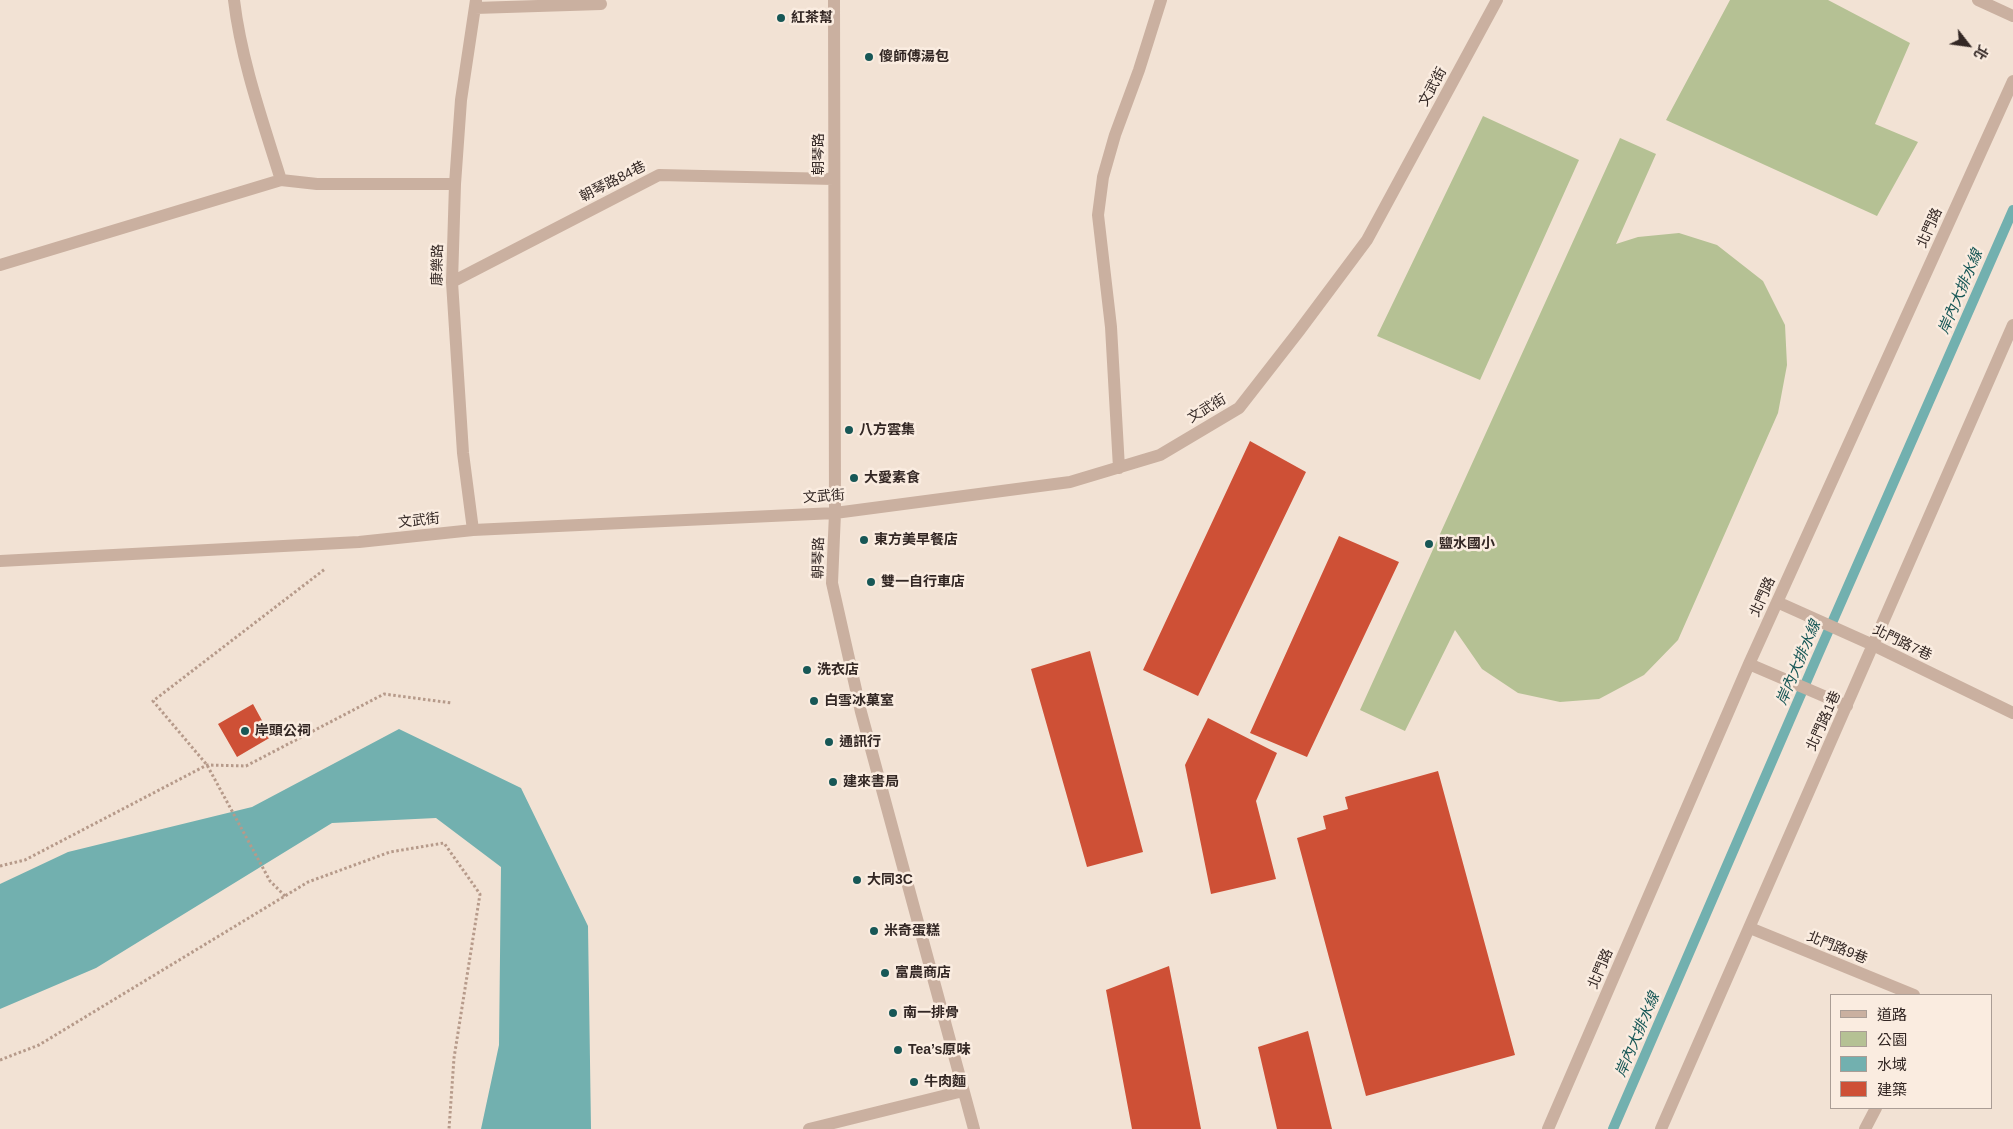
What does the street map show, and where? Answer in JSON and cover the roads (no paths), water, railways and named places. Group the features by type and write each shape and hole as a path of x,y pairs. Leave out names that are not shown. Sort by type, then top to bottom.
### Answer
{"street":[{"path":"234,0 236,18 260,112 281,180"},
{"name":"朝琴路","path":"834,0 835,513 832,583 860,712 974,1129"},
{"path":"1120,468 1111,327 1098,215 1103,177 1115,135 1139,70 1160,0"},
{"name":"文武街","path":"0,561 359,542 473,530 835,513 1070,482 1160,455 1239,408 1367,240 1497,0"},
{"path":"1978,0 2013,16"},
{"path":"475,4 601,4"},
{"name":"康樂路","path":"473,530 463,453 452,282 461,100 475,4"},
{"name":"北門路","path":"1548,1129 1749,664 2013,81"},
{"name":"朝琴路84巷","path":"452,282 659,175 834,179"},
{"path":"0,264 281,180 317,184 456,184"},
{"name":"北門路1巷","path":"1661,1129 2013,325"},
{"name":"北門路7巷","path":"1777,602 1854,636 2013,713"},
{"path":"1749,664 1847,706"},
{"name":"北門路9巷","path":"1750,928 1912,994"},
{"path":"809,1129 963,1091"},
{"path":"1865,1129 1875,1109"}],"water":[{"path":"399,729 521,788 588,926 591,1129 481,1129 499,1045 501,867 436,818 332,823 96,968 0,1009 0,884 68,852 252,807"}],"waterway":[{"name":"岸內大排水線","path":"1613,1129 2013,210"}],"place":[{"name":"紅茶幫","path":"781,18"},
{"name":"傻師傅湯包","path":"869,57"},
{"name":"八方雲集","path":"849,430"},
{"name":"大愛素食","path":"854,478"},
{"name":"東方美早餐店","path":"864,540"},
{"name":"鹽水國小","path":"1429,544"},
{"name":"雙一自行車店","path":"871,582"},
{"name":"洗衣店","path":"807,670"},
{"name":"白雪冰菓室","path":"814,701"},
{"name":"岸頭公祠","path":"245,731"},
{"name":"通訊行","path":"829,742"},
{"name":"建來書局","path":"833,782"},
{"name":"大同3C","path":"857,880"},
{"name":"米奇蛋糕","path":"874,931"},
{"name":"富農商店","path":"885,973"},
{"name":"南一排骨","path":"893,1013"},
{"name":"Tea’s原味","path":"898,1050"},
{"name":"牛肉麵","path":"914,1082"}]}
